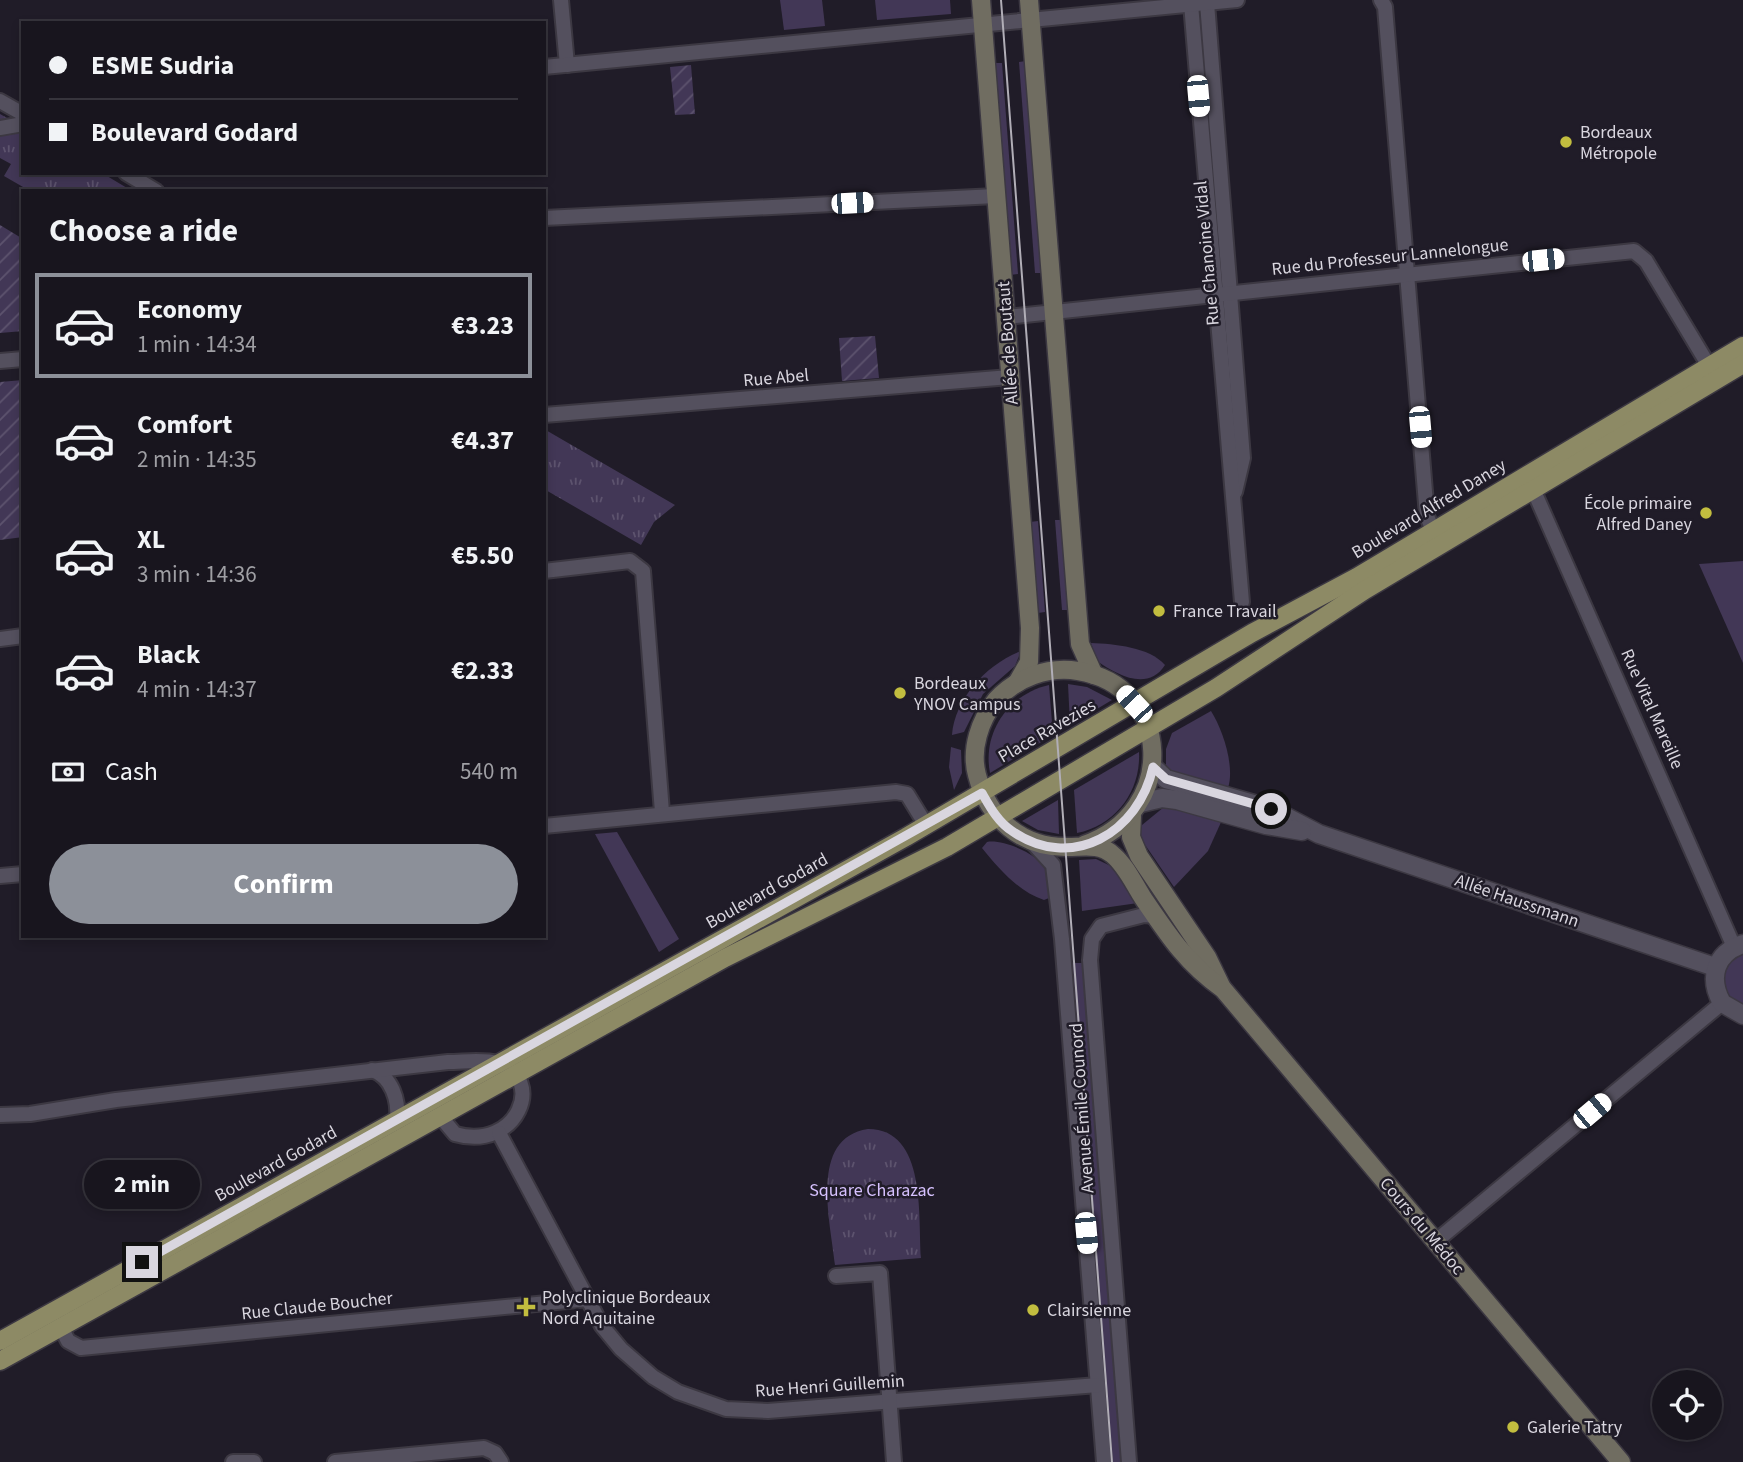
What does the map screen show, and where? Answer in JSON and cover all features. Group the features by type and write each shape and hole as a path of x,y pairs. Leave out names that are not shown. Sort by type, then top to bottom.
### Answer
{"main road":[{"name":"Allée de Boutaut","path":"981,0 1030,628 1029,662 1017,683"},
{"path":"1030,9 1080,644 1094,675"},
{"name":"Boulevard Alfred Daney","path":"1134,704 1252,633 1357,578 1743,346"},
{"name":"Boulevard Alfred Daney","path":"1148,729 1256,663 1365,590 1743,364"},
{"name":"Place Ravezies","path":"1054,670 1094,675 1110,682 1134,704 1148,729 1153,767 1136,810 1102,839 1065,848 1031,841 1012,831 997,817 982,793 975,767 979,733 996,701 1017,683 1054,670"},
{"name":"Place Ravezies","path":"982,793 1134,704"},
{"path":"0,1361 725,958 919,863 1148,729"},
{"name":"Boulevard Godard","path":"0,1341 497,1063 781,908 982,793"},
{"name":"Cours du Médoc","path":"1136,810 1131,837 1139,856 1207,957 1223,989 1621,1462"},
{"name":"Cours du Médoc","path":"1084,845 1111,853 1194,969 1223,989"}],"street":[{"path":"561,0 567,65"},
{"path":"546,66 983,22 1030,9 1237,0"},
{"path":"1381,0 1385,7 1427,516 1433,531"},
{"name":"Rue Chanoine Vidal","path":"1207,3 1222,295"},
{"name":"Rue Chanoine Vidal","path":"1191,4 1222,295 1243,458 1234,500 1242,602"},
{"path":"0,101 21,119 0,128"},
{"path":"129,175 153,189"},
{"path":"546,218 996,196"},
{"name":"Rue du Professeur Lannelongue","path":"1006,317 1634,251 1646,261 1709,366"},
{"path":"0,361 21,359"},
{"name":"Rue Abel","path":"546,415 1010,377"},
{"name":"Rue Vital Mareille","path":"1533,489 1738,945"},
{"path":"546,571 630,561 643,571 662,812"},
{"path":"0,639 21,636"},
{"name":"Allée Haussmann","path":"1153,767 1166,779 1271,809 1319,834"},
{"path":"546,826 638,819 662,812 897,792 907,793 926,825"},
{"name":"Allée Haussmann","path":"1136,810 1162,799 1177,800 1266,825 1319,834 1715,967"},
{"name":"Place Ravezies","path":"1031,841 1053,865 1064,961"},
{"path":"0,876 21,874"},
{"name":"Avenue Émile Counord","path":"1129,1462 1090,960 1093,939 1101,926 1144,915 1155,916"},
{"path":"1738,945 1719,959 1713,980 1722,1003 1743,1015"},
{"name":"Avenue Émile Counord","path":"1064,961 1104,1462"},
{"path":"1435,1242 1722,1003"},
{"path":"0,1115 30,1114 116,1100 448,1062 497,1063 517,1074 522,1086 522,1100 511,1123 499,1133 483,1138 455,1134 440,1116"},
{"path":"370,1070 382,1074 387,1080 396,1099 397,1120"},
{"name":"Rue Henri Guillemin","path":"499,1133 603,1326 636,1363 678,1392 726,1409 759,1411 1098,1385"},
{"path":"836,1276 880,1273 894,1462"},
{"name":"Rue Claude Boucher","path":"61,1327 68,1340 81,1348 588,1299"},
{"path":"335,1462 468,1448 484,1448 495,1453 501,1462"},
{"path":"233,1462 254,1462"}],"green space":[{"path":"780,0 822,0 825,26 784,30"},
{"path":"875,0 950,0 951,14 877,20"},
{"path":"1026,61 1042,273 1035,273 1019,62"},
{"path":"995,63 1002,63 1018,274 1010,275"},
{"path":"691,65 695,114 675,115 670,67"},
{"path":"0,114 21,126 21,175 105,175 129,189 27,189 4,176 11,164 0,158"},
{"path":"0,225 21,238 21,331 0,333"},
{"path":"875,336 879,378 842,381 839,338"},
{"path":"21,380 21,537 0,540 0,382"},
{"path":"546,430 675,505 654,522 641,545 546,490"},
{"path":"1055,520 1062,520 1069,610 1062,610"},
{"path":"1038,521 1045,612 1038,613 1030,522"},
{"path":"1743,561 1743,663 1699,564"},
{"path":"1091,643 1141,650 1165,665 1150,678 1123,676 1097,661"},
{"path":"1021,651 1015,666 983,694 964,732 952,735 959,708 975,684 996,664"},
{"path":"1068,684 1087,687 1112,700 1070,725"},
{"path":"1049,685 1053,735 990,773 990,743 1001,717 1022,697"},
{"path":"1211,711 1227,749 1230,770 1228,788 1173,773 1166,765 1166,749 1172,733"},
{"path":"951,747 961,750 962,773 954,790 949,767"},
{"path":"1139,752 1136,780 1123,804 1103,822 1077,833 1074,790"},
{"path":"1058,800 1059,834 1038,830 1022,821"},
{"path":"1164,807 1175,807 1222,820 1208,851 1174,887 1139,836 1142,825"},
{"path":"617,832 679,939 659,952 595,834"},
{"path":"987,842 1011,845 1036,858 1047,873 1049,898 1044,900 1035,896 1010,879 982,848"},
{"path":"1096,859 1115,868 1138,903 1082,911 1079,860"},
{"path":"1743,952 1743,1007 1728,994 1722,979 1726,964"},
{"path":"1070,963 1085,963 1124,1462 1109,1462"},
{"name":"Square Charazac","path":"868,1129 887,1133 901,1143 910,1159 916,1178 921,1258 835,1265 828,1205 830,1165 837,1148 849,1136"}],"tram line":[{"path":"1001,0 1112,1462"}],"place":[{"name":"Bordeaux Métropole","path":"1566,142"},
{"name":"École primaire Alfred Daney","path":"1706,513"},
{"name":"France Travail","path":"1159,611"},
{"name":"Bordeaux YNOV Campus","path":"900,693"},
{"name":"Polyclinique Bordeaux Nord Aquitaine","path":"526,1307"},
{"name":"Clairsienne","path":"1033,1310"},
{"name":"Galerie Tatry","path":"1513,1427"}],"route":[{"path":"142,1262 527,1046 781,908 982,793 997,817 1012,831 1031,841 1065,848 1102,839 1118,829 1141,803 1149,786 1153,767 1166,779 1271,809"}]}
